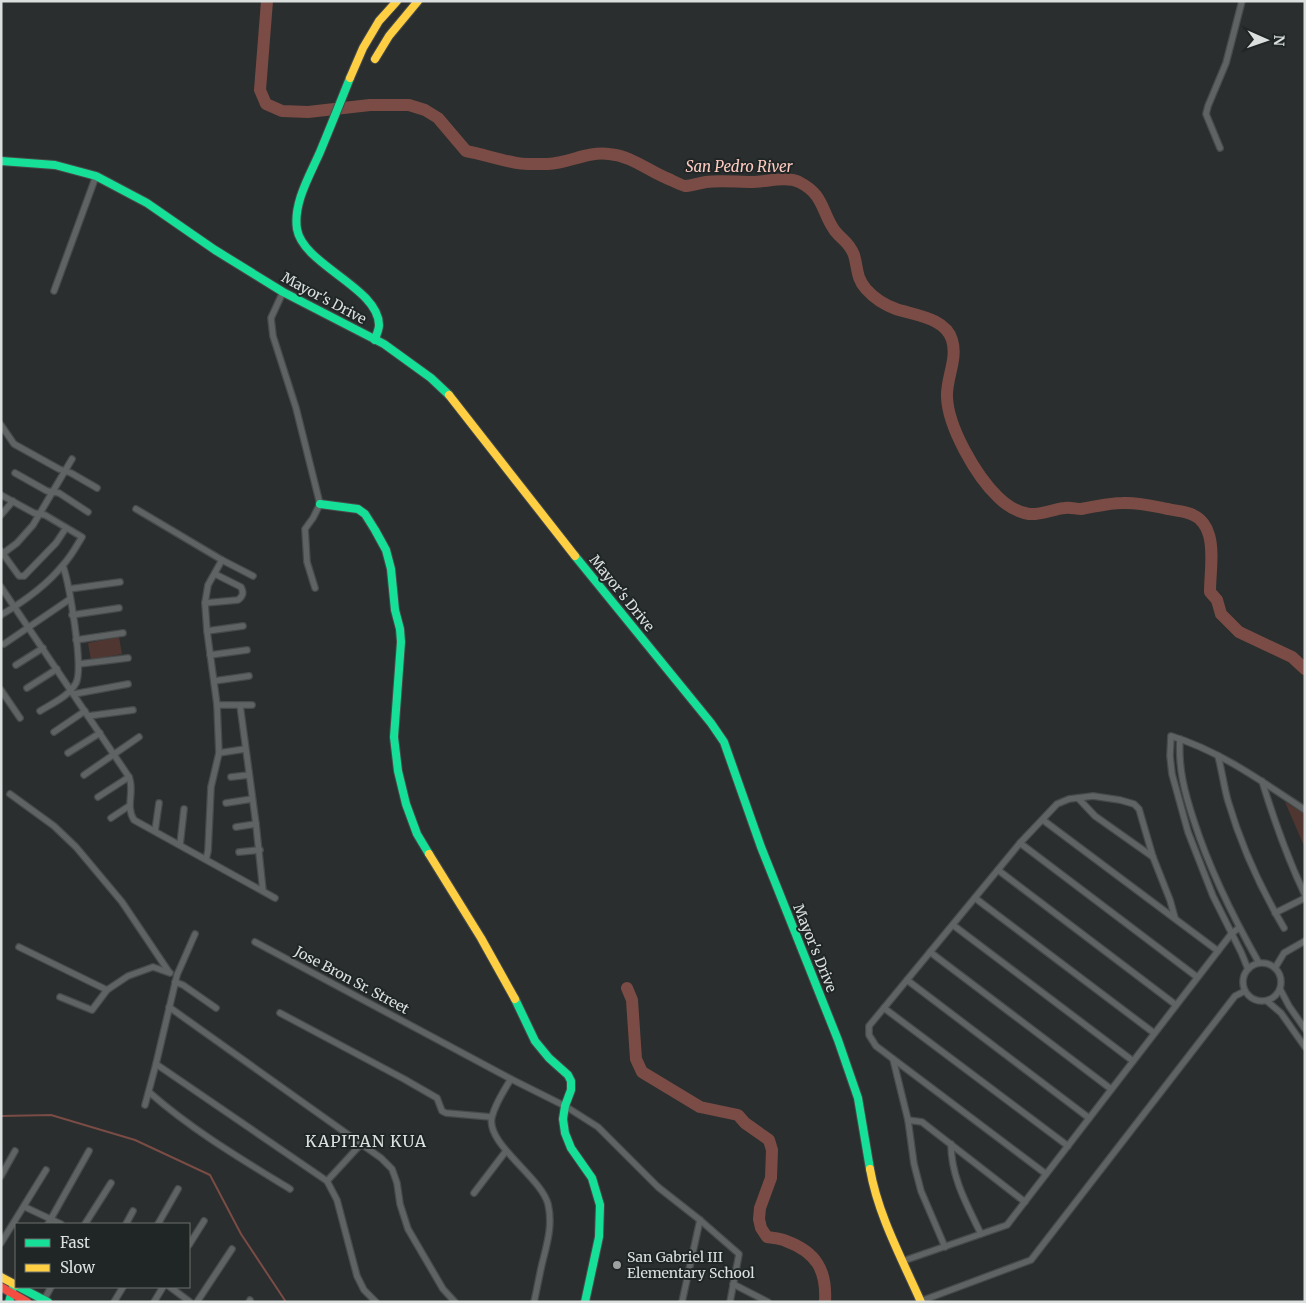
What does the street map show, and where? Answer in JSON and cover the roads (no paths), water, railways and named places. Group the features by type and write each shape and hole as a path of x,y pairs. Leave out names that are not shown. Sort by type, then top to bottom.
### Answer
{"street":[{"path":"375,340 380,331 380,323 374,309 304,245 297,231 296,223 300,200 363,48 379,21 397,1"},
{"path":"375,59 389,36 418,1"},
{"path":"1220,148 1206,114 1226,63 1242,1"},
{"name":"Mayor's Drive","path":"1,161 56,165 96,176 147,203 215,250 283,292 375,340 431,378 448,394 492,448 571,550 718,731 727,750 764,855 838,1040 858,1098 873,1188 921,1302"},
{"path":"54,291 96,176"},
{"path":"283,292 271,318 273,336 296,408 320,504 305,529 308,562 315,588"},
{"path":"1,425 14,444 97,488"},
{"path":"66,528 56,543 24,576 19,576 2,553 17,543 40,514 72,459"},
{"path":"15,473 47,491 58,493 88,512"},
{"path":"1,495 34,513 45,515 82,537 63,566 47,582 1,615"},
{"path":"1,515 13,501"},
{"path":"320,504 358,509 365,514 386,550 391,569 395,610 401,642 394,737 398,771 406,804 417,834 506,981 535,1041 571,1080 571,1090 565,1106 563,1119 565,1133 572,1148 592,1178 600,1205 600,1237 585,1302"},
{"path":"136,509 222,560 253,576"},
{"path":"206,859 211,787 219,753 217,705 205,603 208,586 222,560"},
{"path":"63,566 69,588 79,664 79,677 72,692"},
{"path":"205,603 238,600 243,592 242,587 215,574"},
{"path":"69,588 120,582"},
{"path":"1,587 129,776 132,782 129,806 130,814 134,820 275,898"},
{"path":"4,644 70,599"},
{"path":"72,615 118,608"},
{"path":"207,631 243,626"},
{"path":"76,640 123,633"},
{"path":"16,665 43,648"},
{"path":"210,655 247,650"},
{"path":"79,664 128,658"},
{"path":"27,688 57,669"},
{"path":"214,681 250,676"},
{"path":"40,710 72,692 128,684"},
{"path":"1,690 20,718"},
{"path":"217,705 252,705"},
{"path":"240,705 260,850 263,891"},
{"path":"54,732 87,713 133,710"},
{"path":"68,753 100,733"},
{"path":"1248,969 1201,867 1178,797 1170,756 1172,736 1218,756 1262,781 1305,810"},
{"path":"84,775 139,737"},
{"path":"1180,739 1179,756 1185,794 1208,864 1238,928 1258,963"},
{"path":"219,753 245,749"},
{"path":"1218,756 1228,801 1250,859 1284,928"},
{"path":"231,776 249,775"},
{"path":"98,797 129,776"},
{"path":"1262,781 1286,854 1305,896 1275,913"},
{"path":"10,794 54,826 76,847 122,902 170,972"},
{"path":"1046,1174 876,1046 869,1035 869,1026 1020,843 1057,804 1093,796 1134,804 1138,809 1175,918"},
{"path":"1078,798 1096,816 1153,857"},
{"path":"226,804 252,799"},
{"path":"155,832 159,803"},
{"path":"111,818 129,806"},
{"path":"180,845 184,809"},
{"path":"1043,820 1218,950"},
{"path":"236,827 256,824"},
{"path":"1020,843 1198,977"},
{"path":"239,852 260,850"},
{"path":"998,870 1176,1005"},
{"path":"975,898 1154,1033"},
{"path":"952,925 1133,1061"},
{"path":"903,1262 1007,1225 1218,950 1238,928"},
{"path":"145,1105 177,975 195,934"},
{"path":"1274,968 1284,953 1305,941"},
{"name":"Jose Bron Sr. Street","path":"255,942 565,1106 598,1127 658,1187 700,1220 738,1254 733,1284"},
{"path":"19,947 107,990"},
{"path":"930,952 1111,1089"},
{"path":"1280,989 1268,1001 1255,1001 1244,991 1243,981 1248,969 1258,963 1270,965 1274,968 1281,977 1280,989 1305,1029"},
{"path":"60,997 92,1010 107,990 128,976 151,968 177,975"},
{"path":"907,980 1089,1118"},
{"path":"175,982 183,984 216,1008"},
{"path":"921,1302 1032,1260 1236,996 1244,991"},
{"path":"1268,1001 1281,1013 1305,1047"},
{"path":"169,1008 382,1158 392,1169 397,1182 400,1204 408,1228 443,1289 455,1302"},
{"path":"884,1008 1068,1146"},
{"path":"280,1013 437,1098 442,1111 492,1117"},
{"path":"893,1059 908,1120 914,1164 921,1192 945,1247"},
{"path":"156,1064 327,1181 337,1200 357,1276 364,1290 376,1302"},
{"path":"511,1079 492,1117 491,1124 506,1151 543,1191 548,1204 550,1222 548,1242 534,1302"},
{"path":"149,1092 170,1111 218,1146 290,1189"},
{"path":"908,1120 922,1122 1025,1202"},
{"path":"327,1181 362,1143"},
{"path":"951,1144 951,1161 958,1186 981,1234"},
{"path":"1,1176 15,1150"},
{"path":"25,1206 49,1222 89,1151"},
{"path":"474,1193 506,1151"},
{"path":"1,1242 46,1170"},
{"path":"87,1223 111,1183"},
{"path":"159,1223 178,1189"},
{"path":"127,1223 133,1211"},
{"path":"682,1302 700,1220"},
{"path":"190,1243 204,1221"},
{"path":"197,1302 232,1249"},
{"path":"1,1276 15,1283"},
{"path":"730,1302 733,1284 768,1302"},
{"path":"9,1302 15,1286"},
{"path":"1,1287 27,1302"},
{"path":"23,1288 45,1301 51,1288"},
{"path":"114,1302 122,1288"},
{"path":"154,1302 162,1288"},
{"path":"171,1288 190,1302"}],"waterway":[{"name":"San Pedro River","path":"267,1 260,90 266,104 282,111 308,112 370,105 409,105 425,110 438,118 466,151 516,163 548,164 594,154 609,154 626,158 685,186 712,181 752,182 782,179 794,180 807,187 818,198 835,231 850,247 854,255 860,281 869,292 880,301 896,309 929,318 949,333 954,354 947,390 952,422 972,464 998,497 1012,508 1029,514 1067,508 1081,509 1128,503 1145,504 1196,516 1203,523 1209,535 1212,556 1210,592 1217,600 1221,614 1239,632 1292,657 1305,669"},
{"path":"627,988 632,1000 636,1059 642,1072 700,1107 738,1115 745,1123 769,1140 772,1150 771,1178 760,1208 759,1219 761,1228 767,1237 784,1240 796,1245 812,1257 818,1264 824,1281 825,1302"},
{"path":"1,1116 51,1115 135,1140 210,1175 241,1234 286,1302"}],"place":[{"name":"San Gabriel III Elementary School","path":"617,1265"}],"district":[{"name":"KAPITAN KUA","path":"366,1141"}]}
